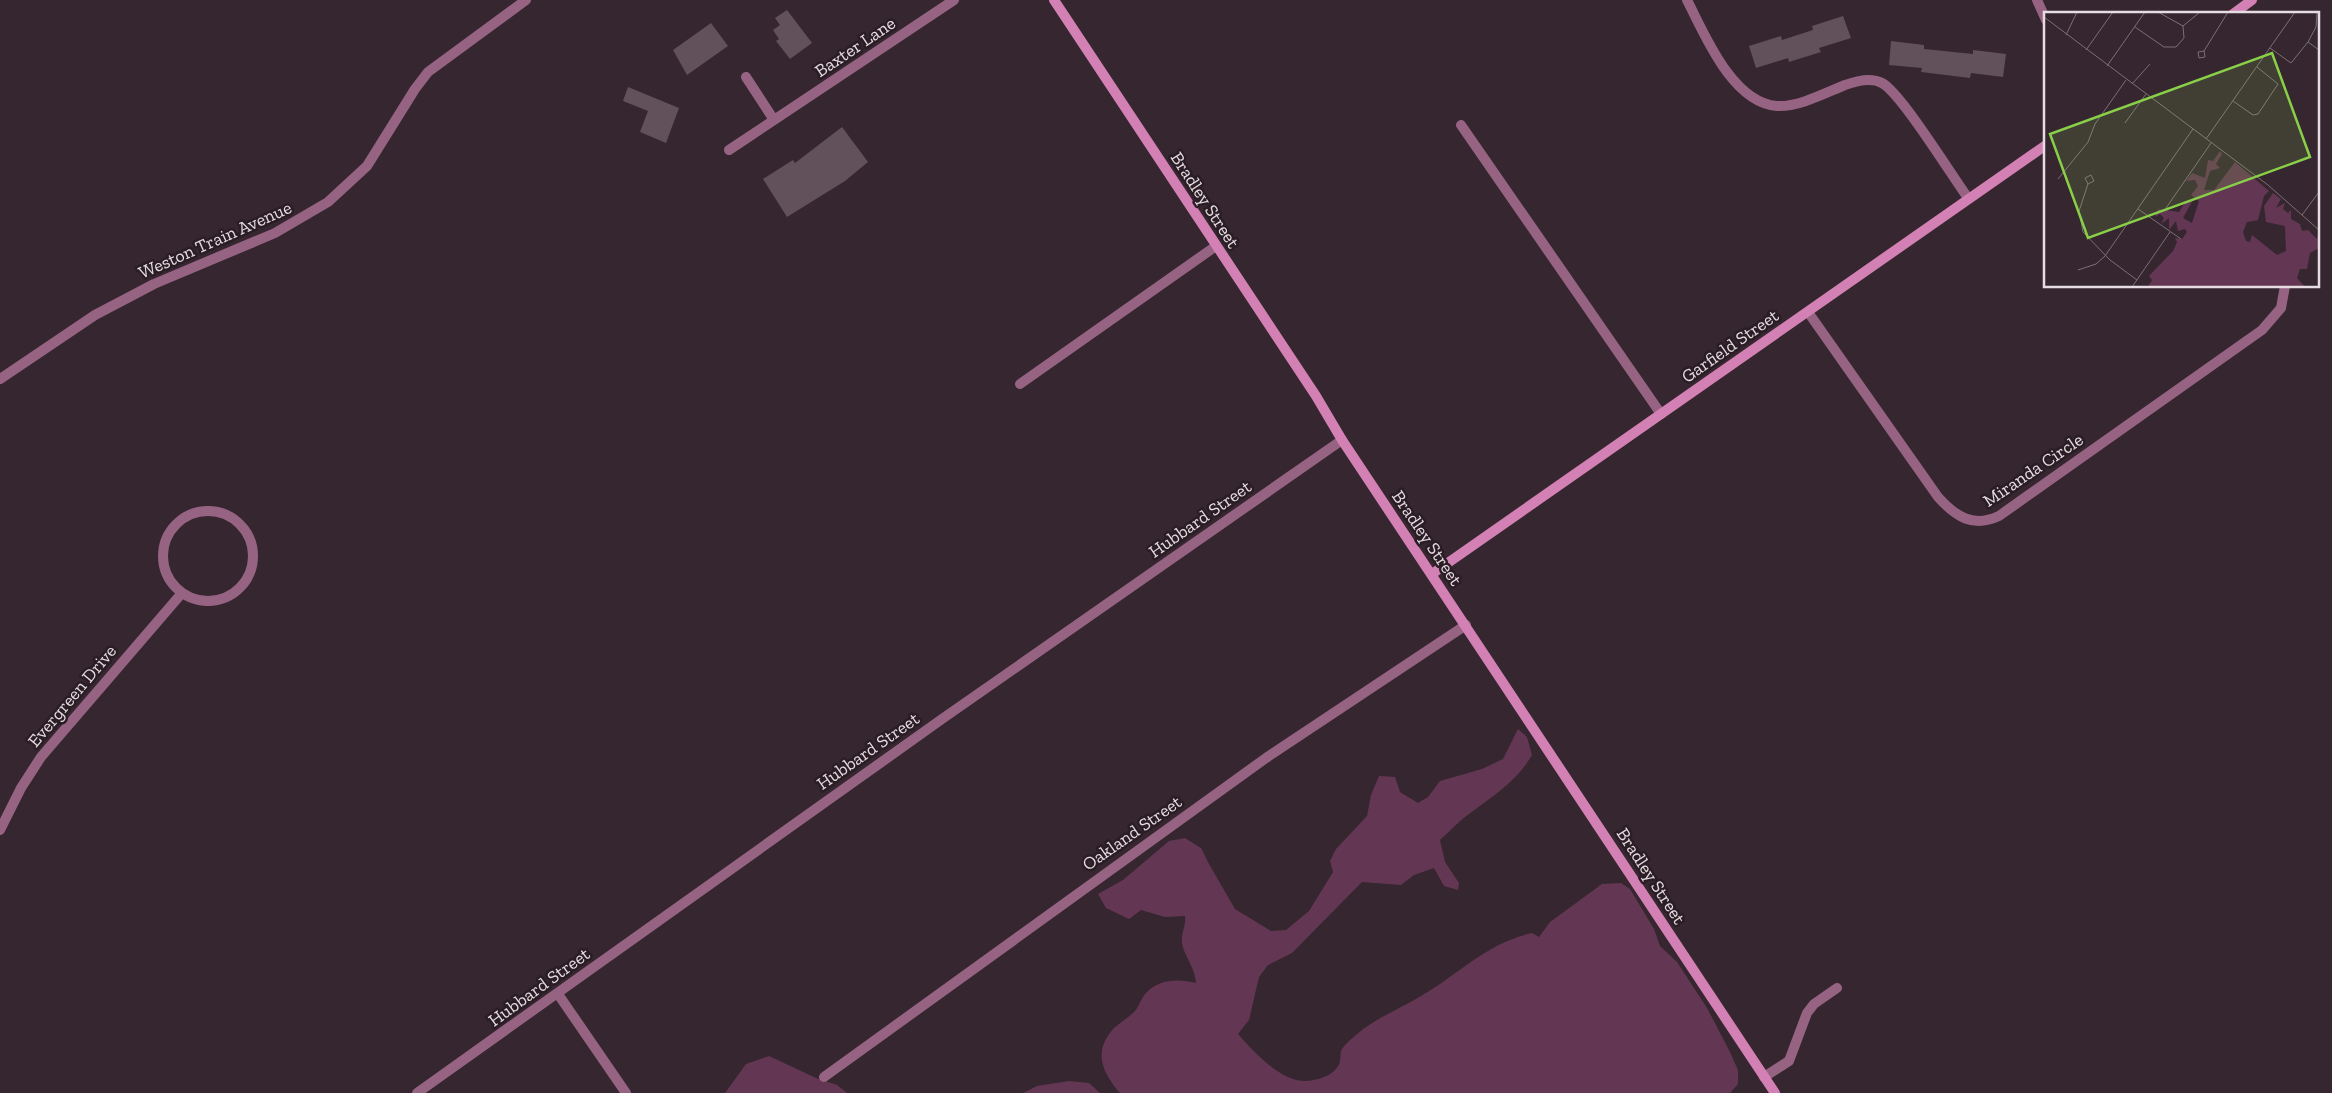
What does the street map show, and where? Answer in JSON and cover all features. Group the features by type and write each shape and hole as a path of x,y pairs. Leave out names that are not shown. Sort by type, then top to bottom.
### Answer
{"main road":[{"name":"Bradley Street","path":"1054,0 1316,396 1342,440 1774,1093"},
{"path":"2236,12 2252,0"},
{"name":"Garfield Street","path":"1432,574 2044,146"}],"street":[{"name":"Weston Train Avenue","path":"0,379 95,316 154,284 275,233 328,202 367,166 415,89 428,72 526,0"},
{"name":"Baxter Lane","path":"729,150 954,0"},
{"path":"1687,0 1724,70 1754,98 1776,106 1797,103 1856,81 1866,80 1882,83 1898,99 1968,198"},
{"path":"2037,0 2044,16"},
{"path":"746,76 774,120"},
{"path":"1461,125 1661,414"},
{"path":"1020,384 1216,246"},
{"name":"Miranda Circle","path":"1808,312 1938,497 1948,508 1964,519 1984,521 1999,516 2262,330 2282,308 2285,288"},
{"name":"Hubbard Street","path":"417,1093 942,719 1342,440"},
{"path":"200,512 222,513 235,520 249,537 253,551 250,573 243,585 231,595 217,600 202,601 182,592 171,582 163,561 166,539 174,526 186,517 200,512"},
{"name":"Evergreen Drive","path":"0,830 21,788 47,749 182,592"},
{"name":"Oakland Street","path":"824,1077 1266,758 1466,625"},
{"path":"1764,1077 1789,1061 1807,1014 1814,1004 1837,988"},
{"path":"558,994 626,1093"}],"shaded area":[{"path":"1518,729 1527,737 1532,755 1526,764 1512,780 1465,817 1440,840 1445,862 1459,883 1458,890 1444,886 1434,868 1414,875 1401,885 1362,882 1292,953 1268,965 1259,977 1249,1020 1238,1034 1268,1064 1286,1076 1305,1081 1323,1077 1336,1070 1340,1061 1341,1051 1363,1029 1421,996 1500,944 1532,933 1539,937 1550,922 1602,884 1621,883 1630,889 1654,929 1660,946 1677,962 1707,1008 1729,1050 1738,1070 1738,1084 1730,1093 1120,1093 1108,1077 1102,1062 1103,1046 1107,1037 1113,1029 1134,1012 1144,995 1151,988 1170,981 1196,983 1193,970 1182,944 1185,916 1165,917 1141,910 1129,919 1106,908 1098,894 1123,880 1169,841 1185,838 1201,848 1235,909 1271,931 1286,930 1309,911 1333,872 1330,861 1336,849 1367,816 1371,795 1379,776 1395,777 1400,792 1418,803 1428,797 1440,781 1482,769 1503,759"},
{"path":"769,1056 816,1078 837,1085 847,1093 725,1093 746,1064"},
{"path":"1069,1081 1089,1083 1100,1093 1023,1093 1037,1086"}],"building":[{"path":"787,10 812,43 790,59 776,41 779,39 773,30 780,25 775,18"},
{"path":"1843,16 1851,38 1819,48 1821,52 1789,62 1788,58 1756,68 1749,46 1781,36 1782,40 1813,30 1812,26"},
{"path":"711,23 728,46 687,75 673,50"},
{"path":"1891,41 1924,45 1924,49 1973,54 1973,50 2006,54 2003,77 1971,73 1970,78 1921,72 1922,68 1889,65"},
{"path":"628,87 679,108 666,143 640,132 648,111 623,101"},
{"path":"842,127 868,162 845,181 787,217 763,179 793,160 795,163"}]}
